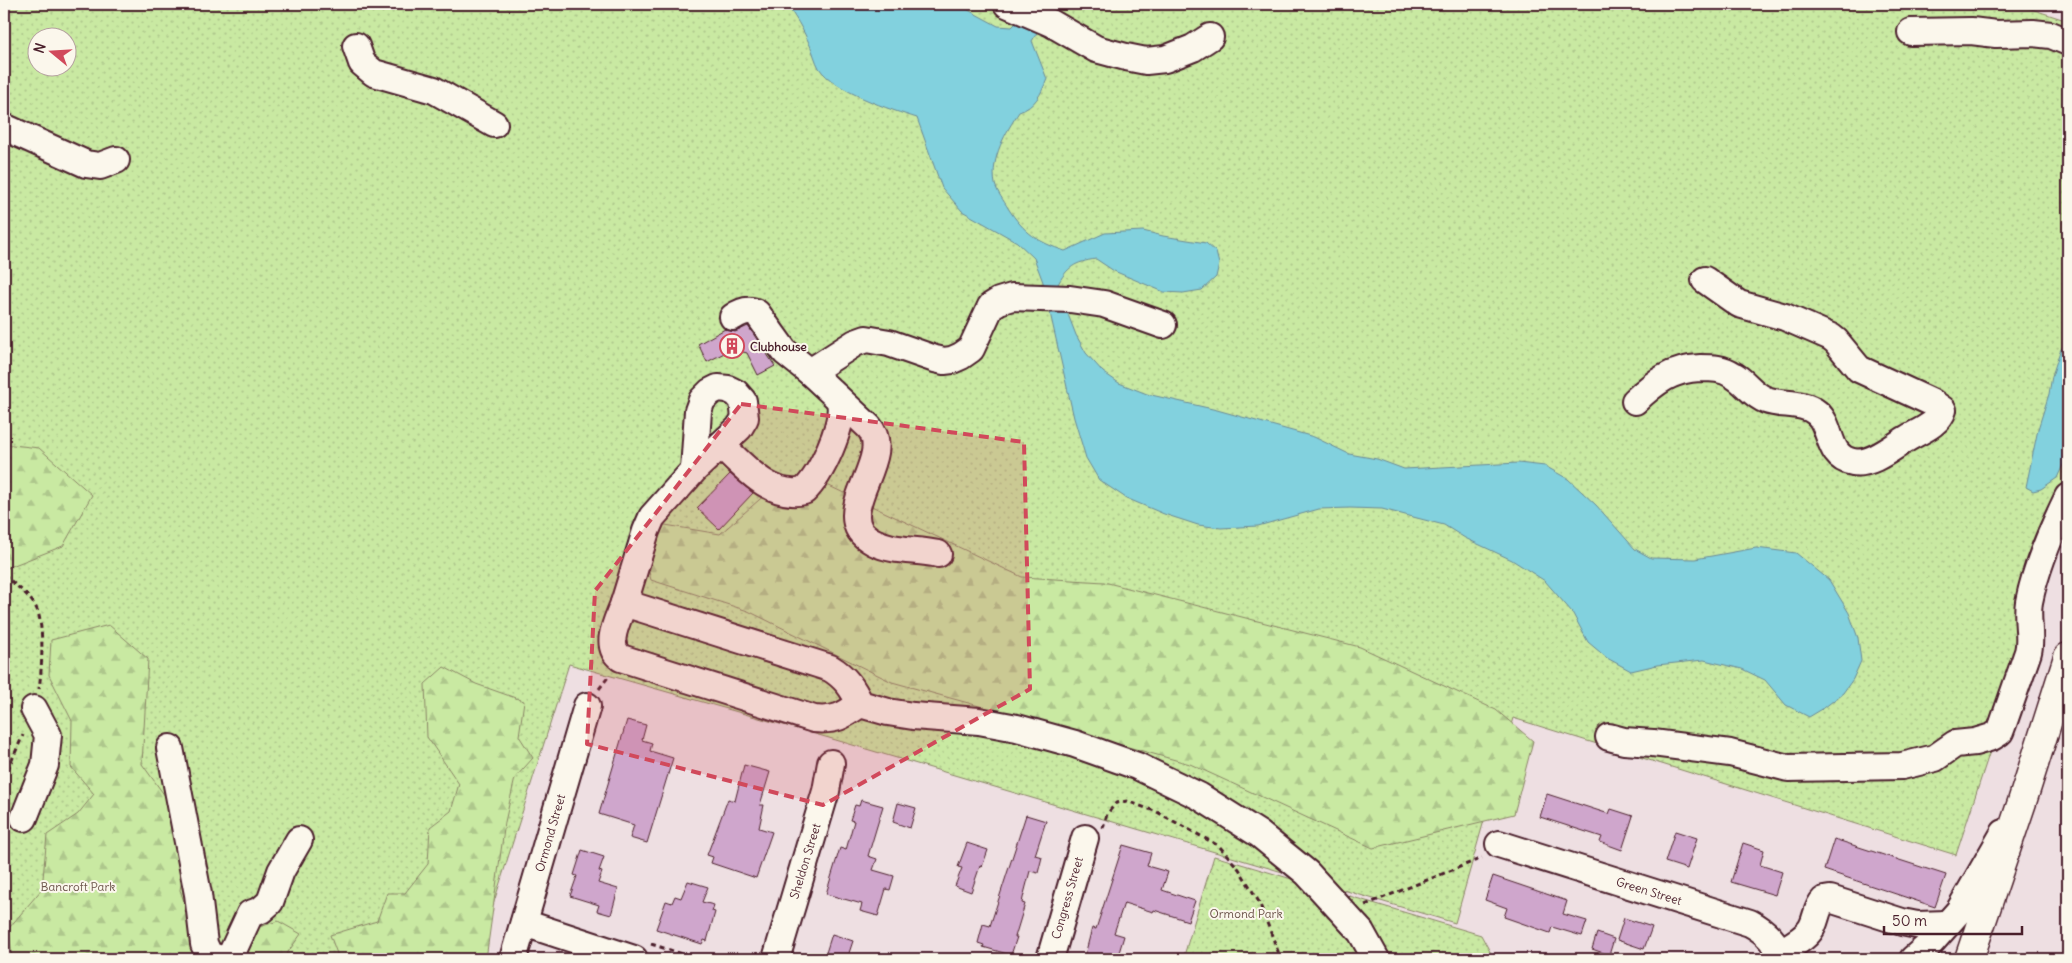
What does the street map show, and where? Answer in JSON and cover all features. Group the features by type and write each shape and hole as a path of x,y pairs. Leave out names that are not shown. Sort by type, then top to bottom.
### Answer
{"main road":[{"path":"1969,959 2067,668"}],"street":[{"path":"1013,6 1051,23 1100,51 1146,61 1173,56 1193,48 1210,37"},
{"path":"1911,32 2034,33 2051,35 2068,42"},
{"path":"356,46 362,63 374,73 434,90 494,124"},
{"path":"4,127 86,164 100,166 116,160"},
{"path":"1634,401 1668,375 1679,370 1708,368 1724,370 1736,377 1758,397 1767,401 1798,405 1816,412 1824,420 1834,450 1840,456 1854,462 1874,458 1932,424 1942,413 1941,407 1859,369 1831,337 1785,317 1740,304 1704,280"},
{"path":"810,372 855,342 866,339 889,343 935,359 952,360 962,356 971,349 988,311 995,303 1012,297 1070,299 1104,304 1163,326"},
{"path":"733,317 745,311 752,310 757,313 785,352 810,372 869,427 876,438 874,458 856,516 861,533 874,542 895,548 938,554"},
{"path":"694,470 698,411 702,400 710,392 718,388 728,389 743,400 745,418 739,428 694,470 652,517 646,530 612,645 615,653 621,658 814,719 829,720 843,716 860,704 905,715 979,721 1017,728 1075,744 1137,766 1199,796 1259,834 1307,873 1361,932 1376,959"},
{"path":"721,445 751,472 769,485 784,492 804,491 811,483 827,453 841,415 840,401"},
{"path":"1609,737 1624,741 1730,753 1797,768 1912,765 1935,758 1956,744 1975,742 1992,737 2000,732 2030,646 2027,614 2032,589 2042,558 2068,497"},
{"path":"624,602 830,668 842,675 854,690 860,704"},
{"name":"Ormond Street","path":"513,959 588,706"},
{"path":"24,818 45,765 48,735 34,709"},
{"path":"170,748 198,894 204,944 210,955 221,959 231,955 250,914 267,907 270,902 282,870 299,840"},
{"name":"Sheldon Street","path":"776,959 826,791 831,763"},
{"path":"1913,959 1928,946 1959,911 2022,802"},
{"name":"Congress Street","path":"1050,959 1094,834"},
{"name":"Green Street","path":"1492,850 1750,923 1769,935 1782,956"},
{"path":"1782,956 1808,933 1813,926 1820,904 1824,900 1830,899 1917,925 1948,924"},
{"path":"524,924 634,959"}],"path":[{"path":"4,575 28,596 38,611 42,668 40,689 34,709 4,778"},
{"path":"588,706 621,658"},
{"path":"1094,834 1116,803 1128,801 1157,812 1219,846 1240,869 1259,902 1282,959"},
{"path":"1343,913 1492,850"}],"highlighted area":[{"path":"741,404 1024,442 1030,689 823,805 587,744 595,591"}],"green space":[{"name":"Bancroft Park","path":"4,4 2016,4 2068,21 2068,513 1956,855 1513,718 1455,923 829,738 569,664 476,959 4,959"},
{"path":"4,444 39,448 92,495 63,546 4,569"},
{"path":"827,485 1022,577 1104,582 1360,647 1496,710 1533,741 1514,814 1373,848 1190,764 892,682 748,611 651,580 645,556 659,524 720,534 767,493"},
{"name":"Bancroft Park","path":"109,625 148,659 142,764 191,832 180,890 204,959 12,959 9,928 42,889 47,835 78,814 94,794 71,767 72,721 49,675 51,640"},
{"path":"444,667 476,684 524,701 519,736 533,758 515,778 505,822 486,959 339,959 330,935 377,921 387,893 405,893 428,864 430,827 451,811 459,784 427,737 425,684"},
{"name":"Ormond Park","path":"1214,856 1481,935 1494,959 1183,959"},
{"path":"278,921 301,934 283,959 238,959 247,931"}],"water":[{"path":"786,4 957,4 998,26 1012,27 1030,4 1054,4 1032,41 1047,79 1037,99 1025,110 1019,112 1004,137 997,155 994,174 995,184 1008,208 1032,236 1065,251 1105,233 1143,231 1206,243 1216,252 1219,264 1216,277 1202,290 1183,293 1164,292 1114,271 1096,259 1072,266 1064,274 1057,286 1076,335 1086,353 1103,372 1119,383 1147,394 1217,410 1314,437 1349,454 1377,459 1404,469 1518,463 1545,466 1568,479 1596,505 1635,549 1651,558 1695,559 1756,548 1796,553 1829,580 1849,613 1858,638 1861,661 1853,679 1843,693 1809,717 1786,705 1765,680 1742,669 1704,660 1657,665 1631,671 1607,658 1588,642 1572,612 1545,581 1512,560 1465,538 1444,525 1382,509 1319,509 1258,526 1221,528 1198,525 1164,514 1126,498 1099,480 1086,458 1074,418 1043,282 1034,258 1017,242 962,211 942,188 917,118 864,99 826,76 819,68 804,33"},
{"path":"2068,338 2068,454 2057,478 2041,489 2033,491 2026,487 2038,429 2060,351"}],"building":[{"name":"Clubhouse","path":"748,326 775,366 758,375 747,353 732,349 707,362 698,344 725,329 735,332"},
{"path":"730,474 753,493 719,529 697,508"},
{"path":"627,720 646,725 642,740 652,743 650,751 673,758 647,843 630,838 634,825 599,814"},
{"path":"744,765 770,772 760,805 764,805 759,828 772,832 756,878 711,863 713,857 707,855 728,799 735,801"},
{"path":"1547,794 1609,814 1611,809 1633,816 1622,850 1600,842 1602,837 1540,817"},
{"path":"861,800 883,806 868,856 877,859 873,870 894,876 890,890 886,889 878,916 860,911 862,904 826,894 840,848 846,850 854,821 850,820 855,805 859,806"},
{"path":"898,803 916,808 910,828 893,822"},
{"path":"1026,815 1046,821 1035,855 1042,857 1038,873 1030,871 1022,903 1025,904 1011,955 983,947 984,945 978,943 983,924 990,926"},
{"path":"1675,831 1697,838 1687,869 1665,862"},
{"path":"1834,839 1946,875 1935,907 1824,870"},
{"path":"967,843 988,850 971,892 955,886 962,868 958,867"},
{"path":"1743,843 1764,850 1760,865 1782,872 1775,895 1731,882"},
{"path":"1123,845 1151,853 1147,866 1168,872 1162,890 1195,901 1188,921 1124,903 1114,933 1124,936 1117,959 1084,959 1092,928 1096,929"},
{"path":"582,850 604,857 599,871 602,872 598,883 618,889 611,915 597,911 599,905 570,896 577,876 574,875"},
{"path":"1493,876 1567,901 1563,914 1587,921 1582,936 1552,927 1550,933 1504,917 1507,908 1485,900"},
{"path":"688,881 708,887 702,902 714,905 712,911 715,912 707,941 704,940 702,944 656,929 666,901 672,903 675,896 681,898"},
{"path":"1624,918 1652,927 1644,949 1617,940"},
{"path":"1597,933 1614,939 1609,955 1592,949"},
{"path":"832,934 853,941 847,959 824,959"}],"place":[{"name":"Clubhouse","path":"732,346"}]}
